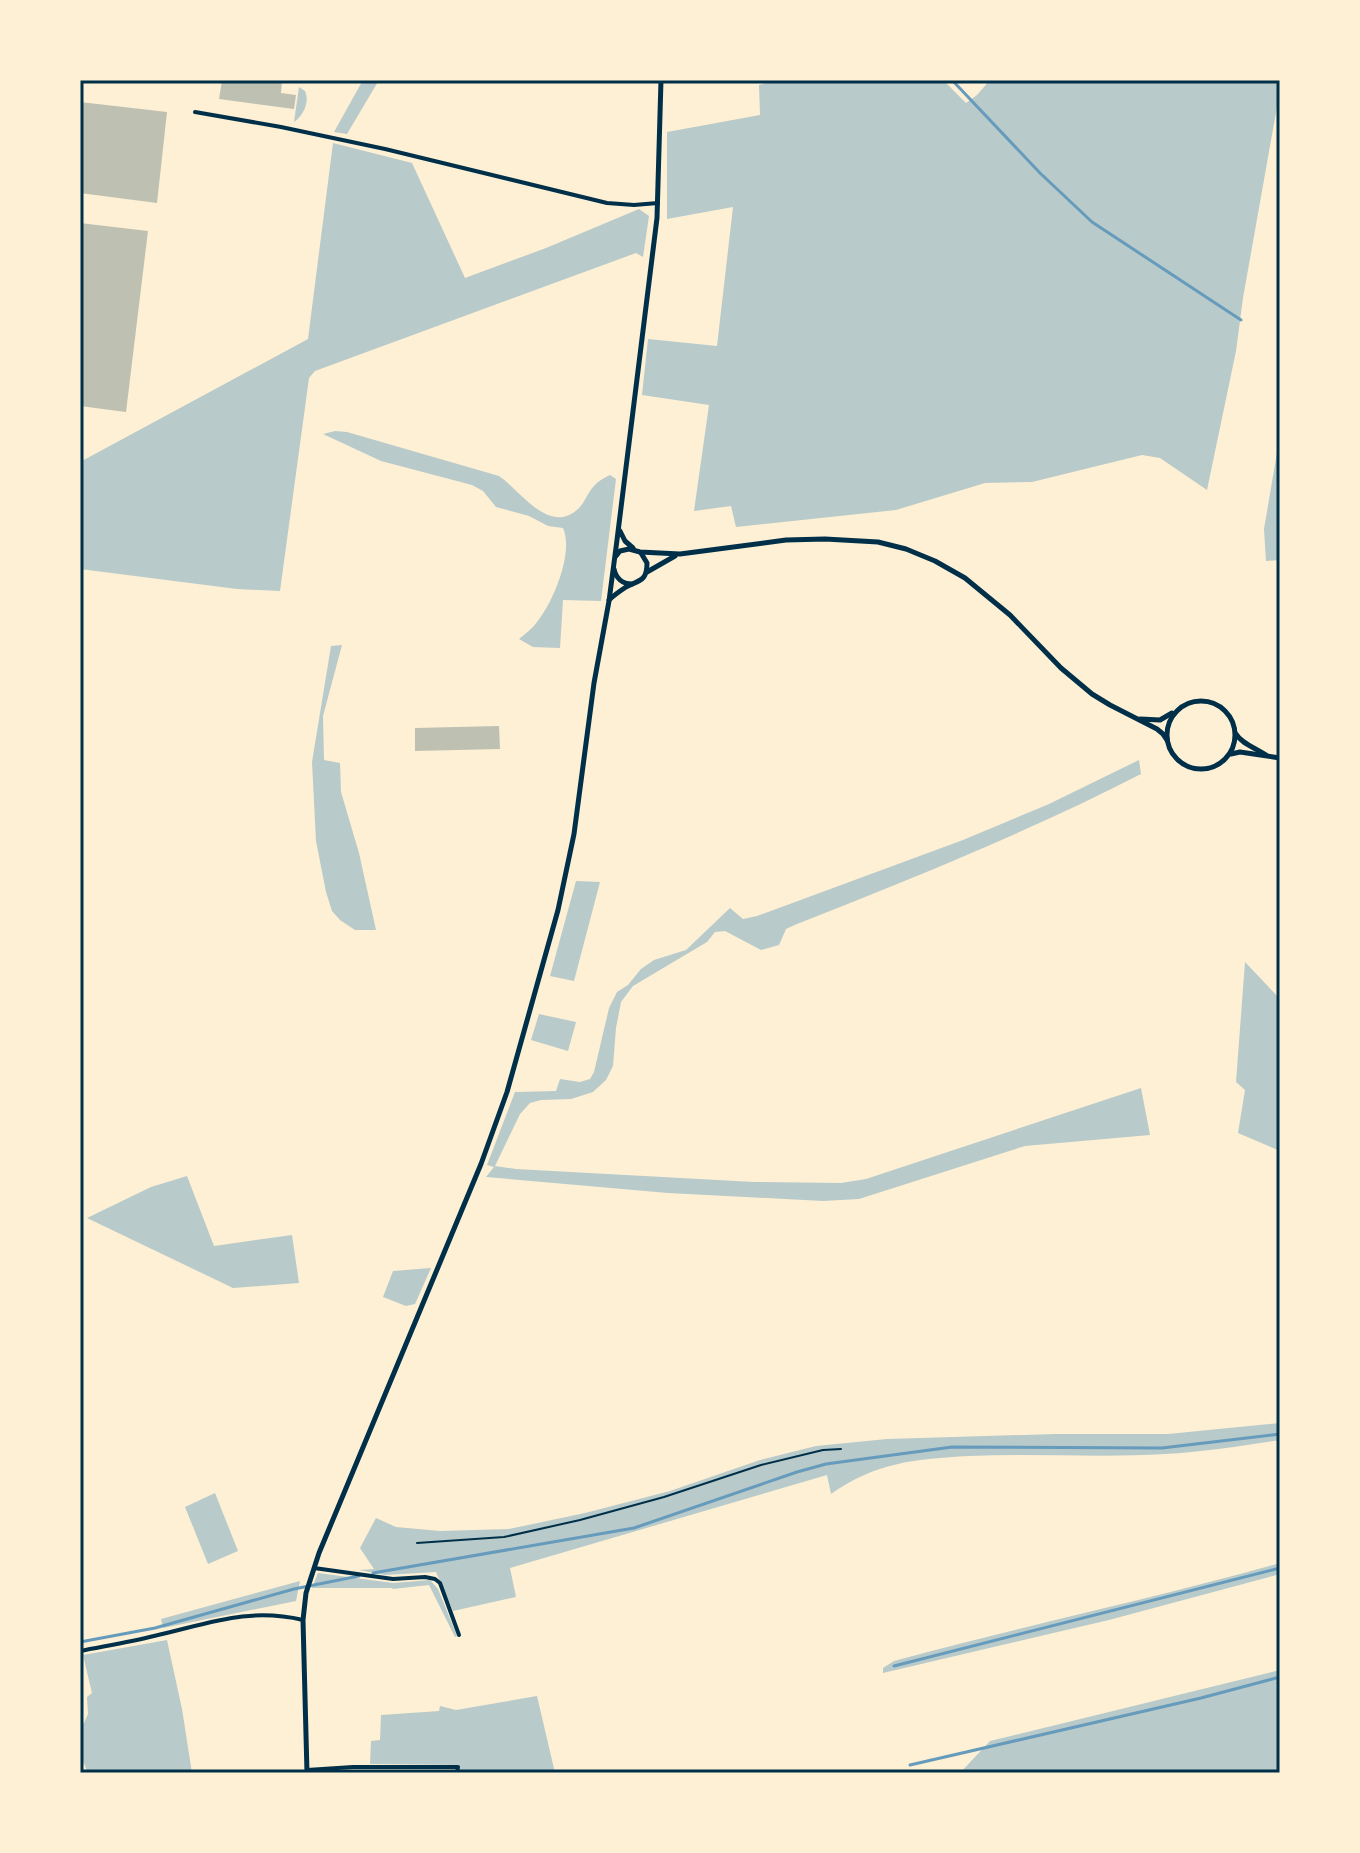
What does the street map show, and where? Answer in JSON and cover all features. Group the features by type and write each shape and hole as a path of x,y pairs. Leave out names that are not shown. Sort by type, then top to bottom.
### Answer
{"street":[{"path":"457,1773 458,1767 353,1767 307,1771 303,1620 306,1593 472,1186 507,1092 568,864 614,567 658,203 661,80"},
{"path":"195,112 385,149 607,203 658,203"},
{"path":"618,528 625,541 640,552 680,554 786,540 825,539 878,542 906,549 965,578 1010,615 1076,682 1163,734 1176,758 1192,768 1213,767 1225,760 1233,748 1236,734"},
{"path":"614,558 624,549 633,549"},
{"path":"640,552 646,559 647,572"},
{"path":"609,601 619,591 640,582 647,572 661,562 680,554"},
{"path":"614,567 619,579 633,584"},
{"path":"1140,719 1160,720 1192,701 1218,704 1233,720 1239,739 1267,756"},
{"path":"1167,740 1167,728 1176,711"},
{"path":"1230,754 1240,752 1280,758"},
{"path":"313,1571 393,1579 435,1579 440,1583 459,1635"},
{"path":"80,1651 247,1615 282,1615 303,1620"}],"path":[{"path":"417,1543 504,1537 664,1497 761,1465 823,1450 841,1449"}],"shaded area":[{"path":"363,80 379,80 347,134 334,132"},
{"path":"776,80 943,80 966,103 990,80 1278,80 1278,101 1236,351 1207,490 1160,458 1142,455 1032,482 985,483 896,510 736,527 731,506 694,511 709,405 642,395 648,339 717,346 733,207 667,219 667,132 760,115 759,85"},
{"path":"299,87 305,91 306,104 294,122"},
{"path":"333,143 412,163 465,278 639,209 649,216 643,257 636,253 315,371 309,378 280,591 237,589 80,569 80,462 308,339"},
{"path":"335,431 499,476 536,508 557,517 568,516 579,508 596,484 610,475 616,479 601,601 563,600 560,648 533,647 519,639 537,622 555,590 566,550 563,528 548,526 529,516 496,507 483,491 472,485 381,461 323,434"},
{"path":"1280,435 1280,560 1266,561 1264,529"},
{"path":"342,645 323,716 324,760 340,763 341,792 359,853 376,930 355,930 332,911 316,841 312,762 331,646"},
{"path":"1139,760 1141,774 1014,834 786,929 779,945 761,950 725,931 715,932 707,942 633,986 621,1002 613,1066 606,1080 593,1092 571,1099 530,1103 520,1114 495,1166 754,1182 841,1183 866,1179 1141,1088 1150,1135 1025,1146 859,1199 823,1201 668,1193 486,1177 494,1167 487,1165 515,1092 556,1091 560,1079 580,1082 590,1079 609,1008 617,992 654,960 686,950 730,908 743,919 757,916 963,840 1049,804"},
{"path":"576,881 600,882 574,981 550,976"},
{"path":"1245,962 1280,999 1280,1151 1238,1133 1245,1090 1236,1082"},
{"path":"539,1014 576,1022 568,1051 531,1040"},
{"path":"187,1176 214,1246 292,1235 299,1283 233,1288 87,1218 151,1187"},
{"path":"431,1268 415,1304 406,1306 383,1297 393,1271"},
{"path":"1280,1423 1280,1440 1194,1452 1116,1456 969,1456 914,1461 864,1475 831,1494 827,1475 510,1568 516,1597 453,1611 436,1572 385,1575 359,1570 374,1569 360,1548 376,1518 396,1527 440,1531 509,1529 670,1491 760,1460 816,1446 887,1439 1168,1434"},
{"path":"215,1493 238,1551 208,1564 185,1507"},
{"path":"1280,1563 1280,1574 1109,1620 883,1673 883,1668 894,1661"},
{"path":"318,1573 393,1583 430,1580 438,1589 457,1636 429,1585 393,1589 312,1588"},
{"path":"300,1581 296,1601 163,1628 161,1619"},
{"path":"167,1640 192,1773 88,1773 80,1754 80,1726 88,1714 87,1697 92,1693 83,1655"},
{"path":"1280,1670 1280,1773 960,1773 990,1741"},
{"path":"537,1696 555,1773 459,1773 459,1765 370,1764 371,1741 380,1740 381,1715 439,1711 440,1706 456,1710"}],"building":[{"path":"222,80 282,80 281,93 296,95 294,109 219,99"},
{"path":"80,102 167,112 157,203 80,193"},
{"path":"80,223 148,231 126,412 80,406"},
{"path":"499,726 500,749 415,751 415,728"}],"waterway":[{"path":"952,80 1040,173 1092,222 1241,320"},
{"path":"373,1573 634,1528 826,1464 952,1447 1162,1448 1280,1434"},
{"path":"894,1666 1280,1568"},
{"path":"80,1642 155,1628 294,1589 359,1576"},
{"path":"910,1765 1280,1677"}]}
